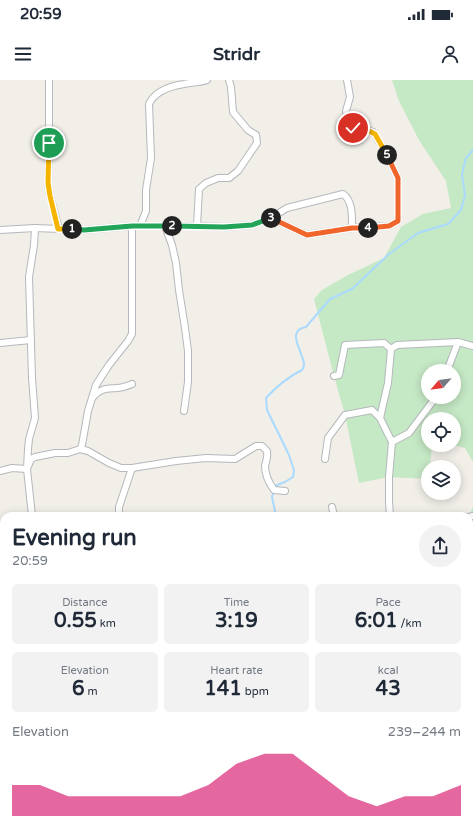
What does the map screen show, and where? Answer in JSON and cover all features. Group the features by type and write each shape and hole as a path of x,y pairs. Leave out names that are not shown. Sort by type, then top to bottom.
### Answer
{"street":[{"path":"49,80 50,127 48,183 58,229"},
{"path":"140,226 146,210 146,190 151,158 149,104 155,95 170,87 207,80"},
{"path":"197,226 199,189 206,183 218,178 229,178 238,171 257,143 256,135 248,130 233,112 229,80"},
{"path":"271,218 307,235 352,228 389,226 398,221 398,178 375,134 353,128 349,124 346,111 350,97 347,80"},
{"path":"0,230 35,228 84,230 132,226 224,227 252,225 271,218 287,208 343,194 347,197 351,211 352,228"},
{"path":"80,449 88,411 96,385 132,334 132,226"},
{"path":"165,226 172,245 176,263 188,351 188,382 184,411"},
{"path":"32,512 27,469 29,439 35,418 32,378 29,277 35,228"},
{"path":"0,343 31,340"},
{"path":"391,349 398,345 458,342 473,346"},
{"path":"450,364 458,342"},
{"path":"334,376 339,375 344,345 384,343 391,349"},
{"path":"380,418 388,383 391,349"},
{"path":"92,398 100,390 118,388 132,384"},
{"path":"392,442 409,433 431,404"},
{"path":"325,459 328,438 345,415 372,410 380,418 392,442 388,502 389,512"},
{"path":"27,469 31,459 35,457 68,453 80,449 88,451 121,468 132,468 206,458 235,459 256,446 262,446 267,450 268,457 265,466 267,478 274,490 286,491"},
{"path":"0,471 12,468 27,469"},
{"path":"118,512 132,468"},
{"path":"332,507 333,512"}],"green space":[{"path":"392,80 473,80 473,462 465,448 461,447 461,412 421,412 421,452 431,452 431,460 421,460 421,479 389,477 359,483 345,415 314,299 322,290 348,275 384,258 401,227 423,214 451,208 446,181 419,140 399,101"}],"waterway":[{"path":"275,512 272,497 275,487 293,477 294,470 289,455 267,410 266,398 282,382 303,369 304,364 297,342 297,332 306,327 330,299 352,289 389,254 418,233 448,224 461,210 465,195 462,174 466,158 473,150"}],"route":[{"path":"49,143 48,183 58,229 84,230 132,226 224,227 252,225 271,218 307,235 352,228 389,226 398,221 398,178 384,149 375,134 353,128"}]}
